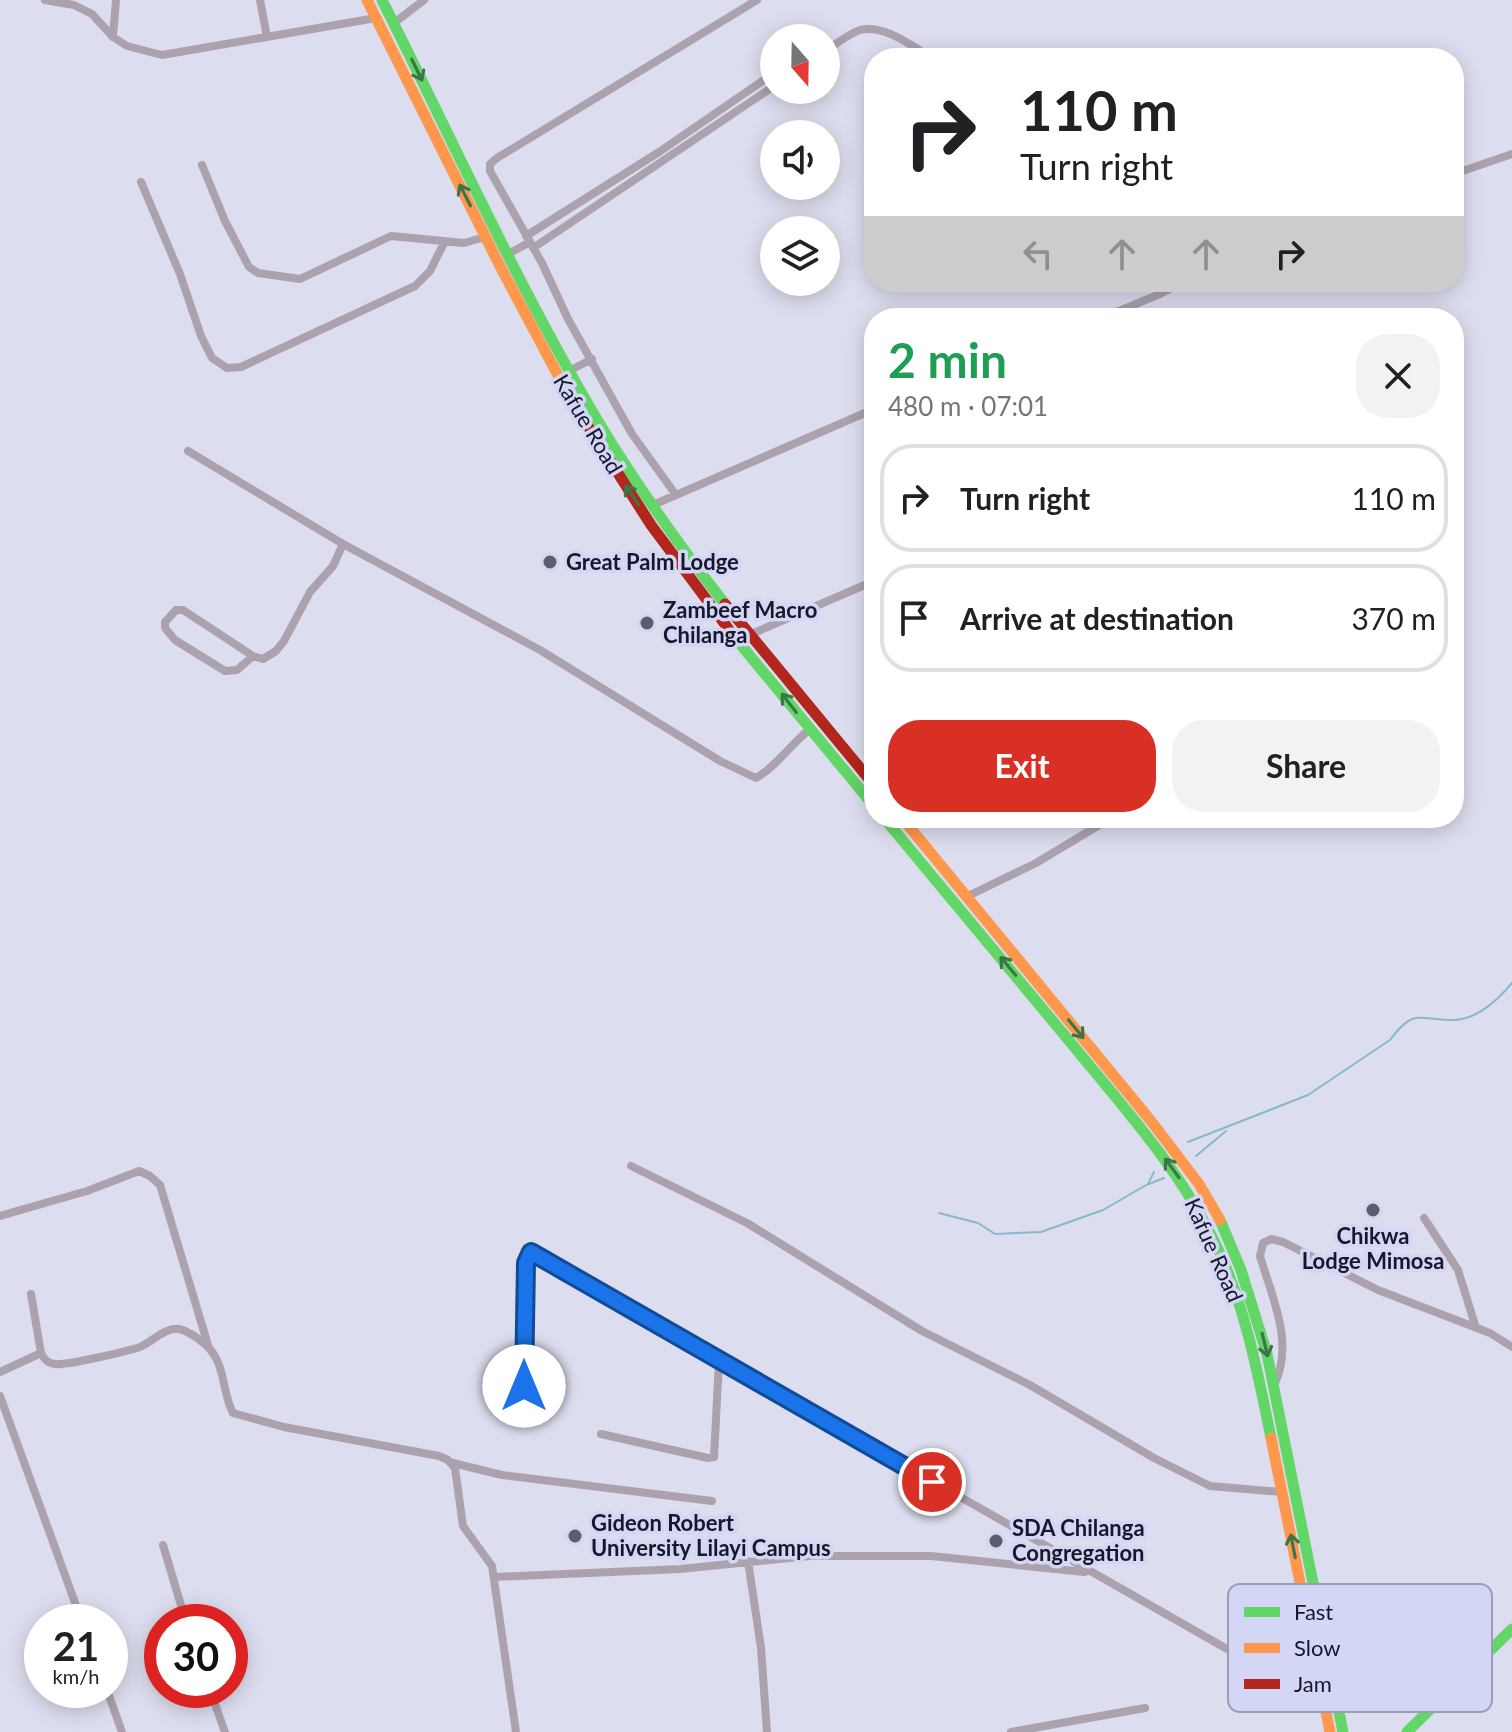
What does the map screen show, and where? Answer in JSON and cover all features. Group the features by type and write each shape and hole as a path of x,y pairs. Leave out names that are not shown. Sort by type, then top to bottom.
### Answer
{"main road":[{"name":"Kafue Road","path":"367,0 485,237 587,426 625,486 707,600 864,794"},
{"name":"Kafue Road","path":"382,0 569,371 653,505 749,635 864,773"},
{"name":"Kafue Road","path":"892,828 1141,1128 1189,1192 1218,1248 1244,1321 1259,1378 1300,1584"},
{"name":"Kafue Road","path":"910,828 1151,1121 1199,1184 1221,1222 1259,1323 1314,1584"},
{"path":"1492,1649 1512,1629"},
{"name":"Kafue Road","path":"1326,1712 1330,1732"},
{"name":"Kafue Road","path":"1339,1712 1343,1732"},
{"path":"1407,1732 1427,1712"}],"street":[{"path":"45,0 74,5 92,14 113,37 137,50 162,55 376,18"},
{"path":"113,37 116,0"},
{"path":"260,0 267,37"},
{"path":"394,23 424,0"},
{"path":"676,495 632,434 490,171 490,164 757,0"},
{"path":"840,42 853,33 869,29 900,39 915,48"},
{"path":"530,242 760,83"},
{"path":"508,254 760,95"},
{"path":"1464,171 1512,154"},
{"path":"202,165 225,221 249,267 258,273 300,279 391,236 464,243 485,237"},
{"path":"141,182 180,274 201,336 212,358 227,368 241,367 267,356 415,286 430,271 445,241"},
{"path":"1126,308 1164,292"},
{"path":"569,371 592,359"},
{"path":"653,505 864,413"},
{"path":"188,451 343,544 540,650 720,761 756,778 810,729"},
{"path":"253,656 237,670 225,671 175,640 165,628 165,622 170,614 183,610 253,656 263,659 276,651 310,592 333,566 343,544"},
{"path":"749,635 864,585"},
{"path":"968,896 1036,863 1094,828"},
{"path":"631,1166 747,1223 922,1331 1030,1385 1168,1465 1210,1486 1282,1492"},
{"path":"0,1216 87,1191 139,1171 150,1176 160,1185 209,1348 225,1378 230,1408 235,1414 284,1427 439,1456 453,1463 502,1475 712,1501"},
{"path":"1424,1218 1458,1270 1476,1328"},
{"path":"1274,1385 1282,1362 1283,1344 1260,1251 1263,1243 1271,1239 1399,1299 1500,1338 1512,1347"},
{"path":"524,1386 526,1263 531,1252 1228,1650"},
{"path":"31,1294 41,1353 48,1362 67,1364 137,1348 176,1329 209,1348"},
{"path":"0,1372 41,1353"},
{"path":"601,1434 713,1458 716,1454 719,1361"},
{"path":"0,1396 75,1604"},
{"path":"453,1463 463,1526 488,1559 494,1577 516,1732"},
{"path":"163,1545 181,1604"},
{"path":"494,1577 680,1569 810,1556 931,1556 1089,1572"},
{"path":"748,1561 761,1648 767,1732"},
{"path":"113,1708 122,1732"},
{"path":"216,1708 225,1732"},
{"path":"1011,1732 1145,1708"}],"waterway":[{"path":"1188,1142 1308,1095 1390,1040 1410,1020 1468,1018 1492,1003 1512,983"},
{"path":"1196,1156 1226,1131"},
{"path":"939,1213 978,1223 995,1234 1041,1232 1103,1210 1148,1184 1154,1172"},
{"path":"1149,1184 1164,1178"}],"traffic: fast":[{"path":"382,0 521,281 581,392 640,487 725,604"},
{"path":"736,639 864,794"},
{"path":"892,828 1131,1115 1186,1191 1216,1245 1235,1291 1250,1340 1271,1438"},
{"path":"1220,1220 1241,1270 1267,1354 1313,1584"},
{"path":"1492,1649 1512,1629"},
{"path":"1339,1712 1343,1732"},
{"path":"1407,1732 1427,1712"}],"traffic: slow":[{"path":"367,0 570,398"},
{"path":"910,828 1151,1121 1199,1184 1220,1220"},
{"path":"1271,1438 1300,1584"},
{"path":"1326,1712 1330,1732"}],"traffic: jam":[{"path":"570,398 651,525 736,639"},
{"path":"725,604 864,773"}],"place":[{"name":"Great Palm Lodge","path":"550,562"},
{"name":"Zambeef Macro Chilanga","path":"647,623"},
{"name":"Chikwa Lodge Mimosa","path":"1373,1210"},
{"name":"Gideon Robert University Lilayi Campus","path":"575,1536"},
{"name":"SDA Chilanga Congregation","path":"996,1541"}],"route":[{"path":"524,1386 526,1263 531,1252 932,1482"}]}
